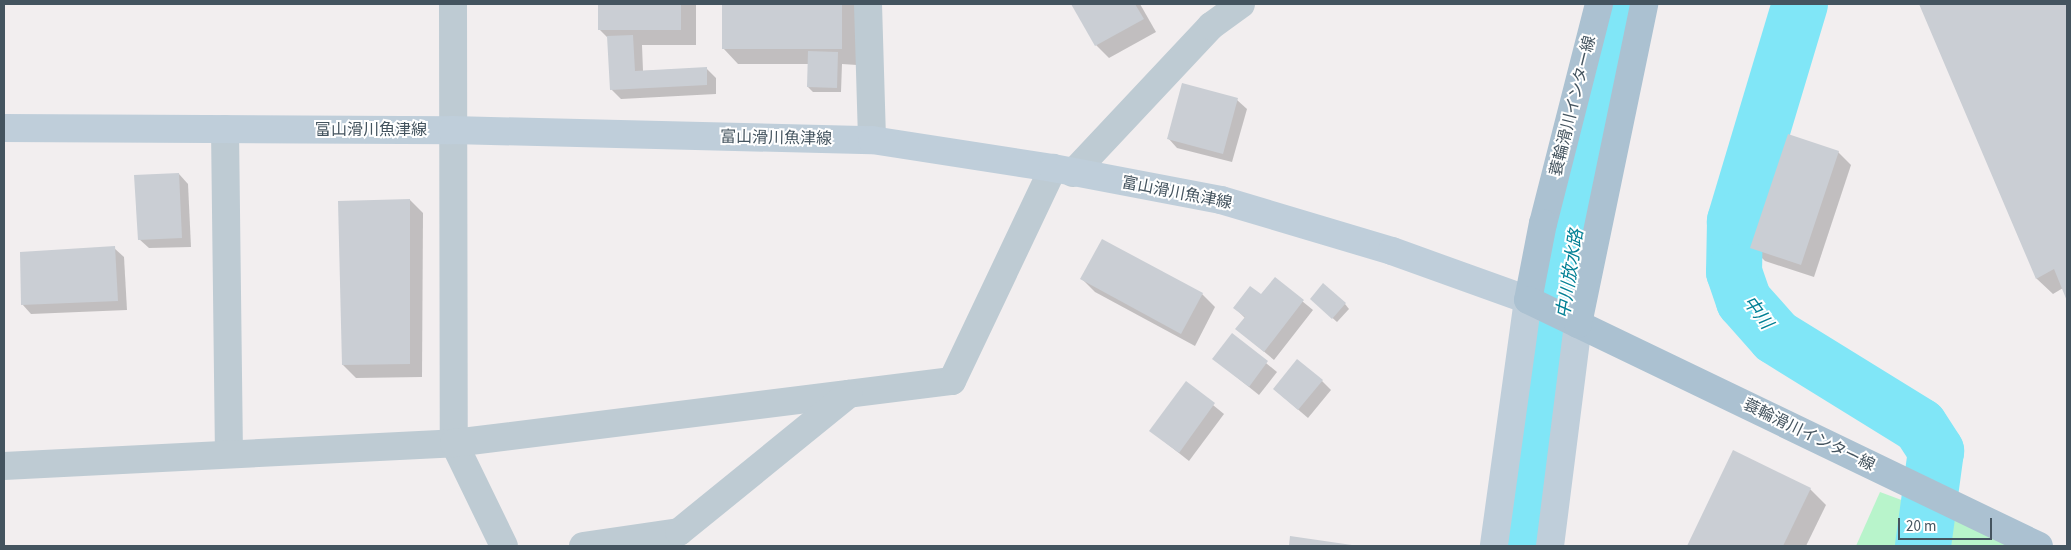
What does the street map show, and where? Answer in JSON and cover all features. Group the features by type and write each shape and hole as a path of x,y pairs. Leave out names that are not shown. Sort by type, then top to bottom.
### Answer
{"main road":[{"name":"蓑輪滑川インター線","path":"1599,4 1543,223 1528,300 2039,546"},
{"path":"1550,546 1578,324 1644,4"},
{"name":"富山滑川魚津線","path":"4,128 452,130 872,140 1063,171 1221,200 1392,251 1528,300"},
{"path":"1494,546 1528,300"}],"street":[{"path":"453,4 452,130 456,293 454,443 504,546"},
{"path":"868,4 872,140"},
{"path":"4,466 454,443 952,381 1063,171 1211,26 1240,4"},
{"path":"225,129 229,454"},
{"path":"583,546 679,532 848,394"}],"green space":[{"path":"1880,492 2025,546 1856,546"}],"building":[{"path":"598,4 681,4 681,30 598,30"},
{"path":"722,4 842,4 842,49 722,49"},
{"path":"1071,4 1135,4 1144,19 1095,46"},
{"path":"1919,4 2067,4 2067,301 2054,269 2036,279"},
{"path":"633,35 635,71 707,67 707,85 610,90 607,36"},
{"path":"808,51 838,52 837,88 807,87"},
{"path":"1182,83 1238,98 1223,154 1167,139"},
{"path":"1788,134 1839,151 1801,265 1750,248"},
{"path":"179,173 182,238 138,240 134,175"},
{"path":"410,199 410,364 342,365 338,201"},
{"path":"1102,239 1203,293 1181,334 1080,279"},
{"path":"115,246 118,301 21,305 20,252"},
{"path":"1275,277 1304,300 1264,352 1235,329 1245,317 1233,308 1250,286 1261,294"},
{"path":"1323,283 1346,303 1332,319 1310,299"},
{"path":"1232,333 1268,361 1249,387 1212,359"},
{"path":"1297,359 1323,380 1298,410 1273,389"},
{"path":"1186,381 1215,403 1179,453 1149,431"},
{"path":"1733,450 1811,488 1783,546 1687,546"},
{"path":"1290,536 1352,545 1289,546"}],"waterway":[{"name":"中川放水路","path":"1529,546 1577,233 1620,4"},
{"name":"中川","path":"1800,4 1735,221 1734,272 1744,301 1776,337 1920,426 1936,451 1923,546"}]}
